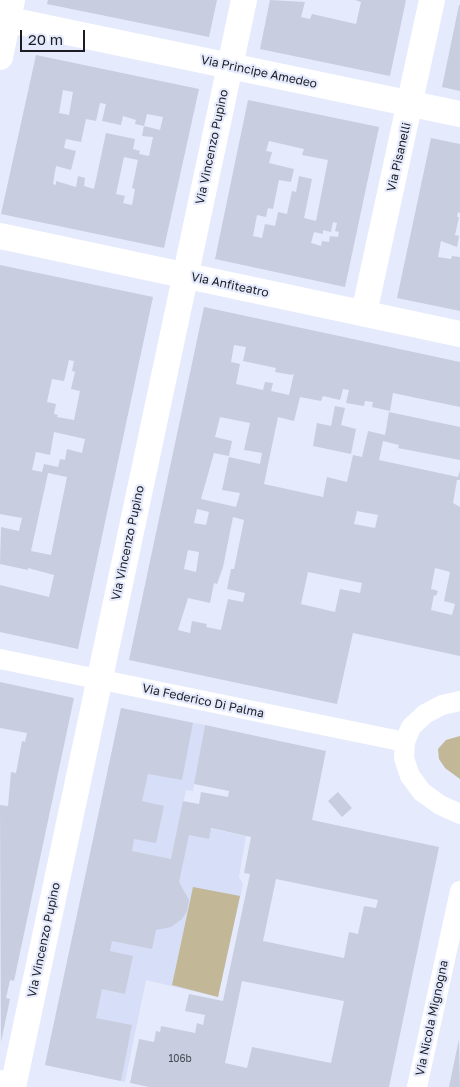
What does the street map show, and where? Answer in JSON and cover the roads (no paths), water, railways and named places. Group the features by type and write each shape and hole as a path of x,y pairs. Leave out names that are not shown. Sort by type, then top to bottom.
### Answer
{"main road":[{"path":"0,1084 12,1087"}],"street":[{"name":"Via Vincenzo Pupino","path":"12,1087 244,0"},
{"name":"Via Pisanelli","path":"364,313 411,104 432,0"},
{"name":"Via Principe Amedeo","path":"7,13 230,66 460,114"},
{"path":"0,57 7,13"},
{"name":"Via Anfiteatro","path":"0,236 460,334"},
{"name":"Via Federico Di Palma","path":"0,659 406,742"},
{"path":"460,701 442,705 425,714 411,727 406,742 404,758 410,776 422,792 460,814"},
{"name":"Via Nicola Mignogna","path":"417,1087 460,891"}]}
